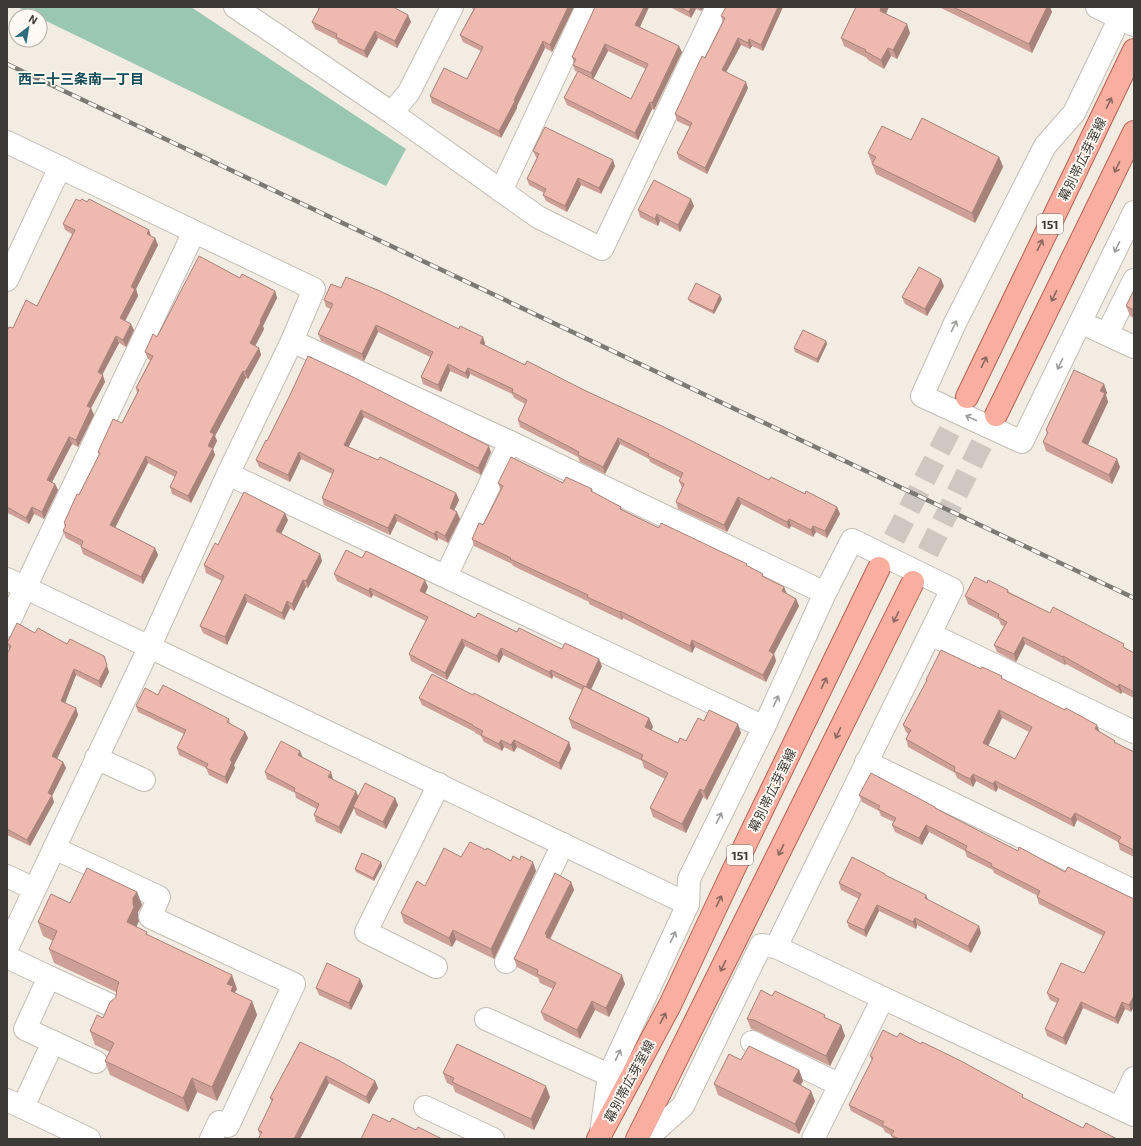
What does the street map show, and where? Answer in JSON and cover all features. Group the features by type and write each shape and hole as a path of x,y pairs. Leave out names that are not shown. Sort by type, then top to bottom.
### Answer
{"main road":[{"name":"幕別帯広芽室線","path":"967,397 1134,50"},
{"name":"151","path":"996,416 1134,132"},
{"name":"幕別帯広芽室線","path":"600,1136 670,1005 748,839 879,568"},
{"name":"151","path":"637,1139 914,582"}],"street":[{"path":"234,7 392,113 538,217 602,249 717,7"},
{"path":"392,113 409,92 452,7"},
{"path":"501,191 588,7"},
{"path":"1097,7 1126,16 1074,113 1045,146 955,323 922,396 1022,442 1134,212"},
{"path":"7,142 314,289 292,341 228,474 150,646 7,948"},
{"path":"7,280 60,167"},
{"path":"7,626 16,583 194,232"},
{"path":"1107,334 1134,280"},
{"path":"1080,322 1134,347"},
{"path":"292,341 510,442 825,593"},
{"path":"446,576 510,442"},
{"path":"228,474 764,727"},
{"path":"600,1136 609,1075 688,904 689,879 764,727 825,593 852,540 952,589 776,946"},
{"path":"16,583 688,904"},
{"path":"930,634 1134,732"},
{"path":"96,758 144,780"},
{"path":"866,762 1134,891"},
{"path":"436,967 366,932 439,784"},
{"path":"506,962 563,844"},
{"path":"54,848 159,897 150,917 294,984 228,1126 219,1122 211,1139"},
{"path":"7,876 34,889"},
{"path":"646,1139 683,1106 761,945 776,946 883,998 1127,1112 1134,1078"},
{"path":"7,957 49,978 110,1005"},
{"path":"49,978 25,1029 96,1062"},
{"path":"814,1139 883,998"},
{"path":"486,1019 609,1075"},
{"path":"54,1042 15,1104 89,1139"},
{"path":"752,1042 840,1085"},
{"path":"425,1107 493,1139"}],"green space":[{"path":"17,7 191,7 406,149 386,186 48,22 48,8"}],"building":[{"path":"320,7 393,7 408,15 395,41 375,31 364,51 336,37 337,34 312,22"},
{"path":"473,7 568,7 550,45 543,41 499,131 430,96 444,68 467,79 483,47 460,35 475,8"},
{"path":"595,7 644,7 635,25 679,46 652,103 650,102 635,133 564,98 578,71 631,99 648,64 605,44 591,73 573,65 576,59 572,57"},
{"path":"680,7 691,7 689,12"},
{"path":"726,7 778,7 761,45 749,39 748,43 738,38 722,70 746,82 705,168 677,153 692,123 675,114 702,56 705,58 725,18 721,16"},
{"path":"856,7 881,7 880,11 907,24 893,50 888,48 881,60 865,51 866,50 841,38"},
{"path":"953,7 1047,7 1029,44"},
{"path":"922,118 999,157 972,213 872,164 876,157 868,153 882,126 911,140"},
{"path":"545,127 613,160 599,188 578,178 565,206 543,195 546,189 527,179 539,154 533,151"},
{"path":"654,180 691,199 678,225 657,214 655,219 638,210"},
{"path":"76,199 80,201 82,199 87,202 89,199 149,230 147,234 155,238 131,287 135,289 120,318 131,324 123,340 116,336 98,372 103,375 87,406 91,408 76,440 69,437 47,480 55,484 42,512 32,507 26,518 7,507 7,331 9,327 13,328 26,300 37,306 75,230 63,224"},
{"path":"199,256 240,278 242,274 275,291 250,343 259,348 245,372 243,371 210,432 214,434 208,446 213,448 188,496 170,487 177,472 146,456 110,525 155,548 141,577 81,547 83,541 63,531 66,525 64,523 77,494 79,495 100,453 98,452 113,419 122,423 139,390 136,388 153,356 145,352 153,334 157,337"},
{"path":"919,267 941,279 925,309 902,297"},
{"path":"346,277 380,291 459,329 460,326 483,337 480,343 525,365 527,361 586,391 662,426 769,480 771,477 805,494 806,491 837,507 825,531 813,526 811,530 789,519 787,522 738,497 724,525 676,502 684,484 679,481 683,473 648,456 649,454 618,438 603,467 578,455 579,452 518,420 527,400 512,392 513,389 468,368 465,373 448,364 438,385 421,377 433,352 376,325 362,354 318,334 333,304 324,300 331,284 341,288"},
{"path":"696,283 720,295 713,311 688,299"},
{"path":"1134,290 1134,310 1126,306"},
{"path":"803,330 826,341 817,359 794,348"},
{"path":"308,356 353,377 489,446 478,468 361,410 344,445 378,460 380,457 456,493 450,508 457,512 445,536 436,531 434,534 395,514 388,528 322,498 334,470 299,452 288,475 256,460 291,393"},
{"path":"1074,370 1104,384 1100,391 1105,393 1082,442 1117,459 1109,475 1043,442 1048,432 1046,430"},
{"path":"511,457 563,483 566,477 592,489 591,491 621,507 620,509 659,528 661,523 747,564 746,565 763,574 762,576 784,587 782,591 796,599 769,651 774,654 763,675 692,640 690,646 620,611 587,597 588,595 510,559 511,558 472,539 479,523 483,525 503,486 498,483"},
{"path":"244,492 285,513 276,531 320,554 306,581 303,580 292,604 287,601 282,613 245,594 225,637 200,626 224,576 204,565 215,543 218,545"},
{"path":"346,550 362,558 366,551 425,580 420,591 475,618 478,613 517,632 519,628 562,649 565,643 599,659 586,687 551,670 549,672 501,648 497,656 462,639 445,673 409,654 428,617 370,588 369,591 334,574"},
{"path":"975,577 987,583 988,580 1008,590 1007,592 1050,613 1053,607 1124,644 1123,647 1134,653 1134,692 1119,684 1118,687 1063,656 1023,637 1014,654 994,645 1007,622 998,617 999,614 965,596"},
{"path":"17,623 35,633 38,628 67,644 70,639 104,656 107,665 99,681 74,669 61,701 76,708 52,756 63,762 48,793 52,795 27,840 7,829 7,654 11,646 7,643"},
{"path":"941,650 981,669 982,667 1002,676 1001,678 1065,710 1066,708 1097,725 1095,729 1115,741 1114,742 1134,752 1134,850 1118,842 1121,837 1075,813 1071,819 995,781 993,784 973,774 970,779 954,771 955,767 906,739 911,730 903,725","holes":["999,710 1032,727 1015,759 983,743"]},
{"path":"432,674 473,695 474,693 569,742 559,763 514,740 511,745 501,740 499,744 481,735 483,731 473,725 419,698"},
{"path":"163,685 229,719 227,722 245,732 230,760 232,762 225,777 206,768 208,764 177,748 186,730 136,706 145,688 158,695"},
{"path":"584,686 649,718 645,727 678,743 680,738 686,741 698,718 704,721 709,710 738,724 704,791 700,789 682,824 650,808 668,773 641,759 643,755 569,719"},
{"path":"281,741 300,751 298,755 331,772 328,777 356,791 339,827 314,815 319,804 294,791 295,788 265,772"},
{"path":"871,773 1018,851 1019,847 1065,872 1068,867 1134,899 1134,996 1129,1005 1122,1002 1115,1018 1081,1002 1063,1038 1045,1029 1059,999 1047,993 1061,963 1084,973 1105,932 1037,897 1040,891 991,866 992,864 965,850 967,846 926,825 919,838 892,825 896,818 878,809 880,806 859,795"},
{"path":"365,783 395,798 383,822 353,807"},
{"path":"470,842 486,850 487,848 511,861 513,856 520,860 521,856 533,862 491,949 453,930 449,938 401,913 417,881 425,886 444,848 461,857"},
{"path":"362,853 381,862 373,878 355,869"},
{"path":"852,857 926,895 925,898 979,926 968,946 915,918 913,922 877,905 864,930 847,922 861,894 839,883"},
{"path":"87,868 137,892 133,898 134,907 127,922 147,932 146,934 232,975 227,984 233,986 231,991 252,1001 212,1087 192,1078 183,1098 105,1061 114,1043 90,1031 97,1015 103,1018 110,1002 116,997 119,982 49,949 57,931 38,922 51,894 70,903"},
{"path":"555,873 571,882 545,934 547,934 546,937 622,975 606,1008 592,1001 577,1030 541,1012 556,983 537,974 538,970 514,959"},
{"path":"327,963 360,979 349,1003 316,988"},
{"path":"761,990 772,996 775,991 825,1015 824,1017 841,1025 826,1056 754,1020 747,1019"},
{"path":"883,1030 897,1037 900,1033 921,1044 922,1042 961,1061 1023,1095 1022,1097 1083,1128 1086,1123 1117,1139 899,1139 891,1135 894,1131 882,1125 884,1122 849,1105 873,1058 870,1056"},
{"path":"300,1042 338,1060 375,1081 366,1097 326,1076 294,1139 258,1139 262,1132 258,1130 273,1099 270,1098"},
{"path":"457,1044 546,1086 531,1119 452,1082 454,1078 443,1073"},
{"path":"749,1046 799,1070 793,1081 811,1091 795,1124 714,1084 729,1054 741,1060"},
{"path":"373,1114 390,1122 392,1118 416,1130 418,1127 442,1139 361,1139"}],"tunnel":[{"path":"879,568 967,397"},
{"path":"913,582 996,415"}],"railway":[{"path":"7,64 1134,598"}],"district":[{"name":"西二十三条南一丁目","path":"81,78"}]}
